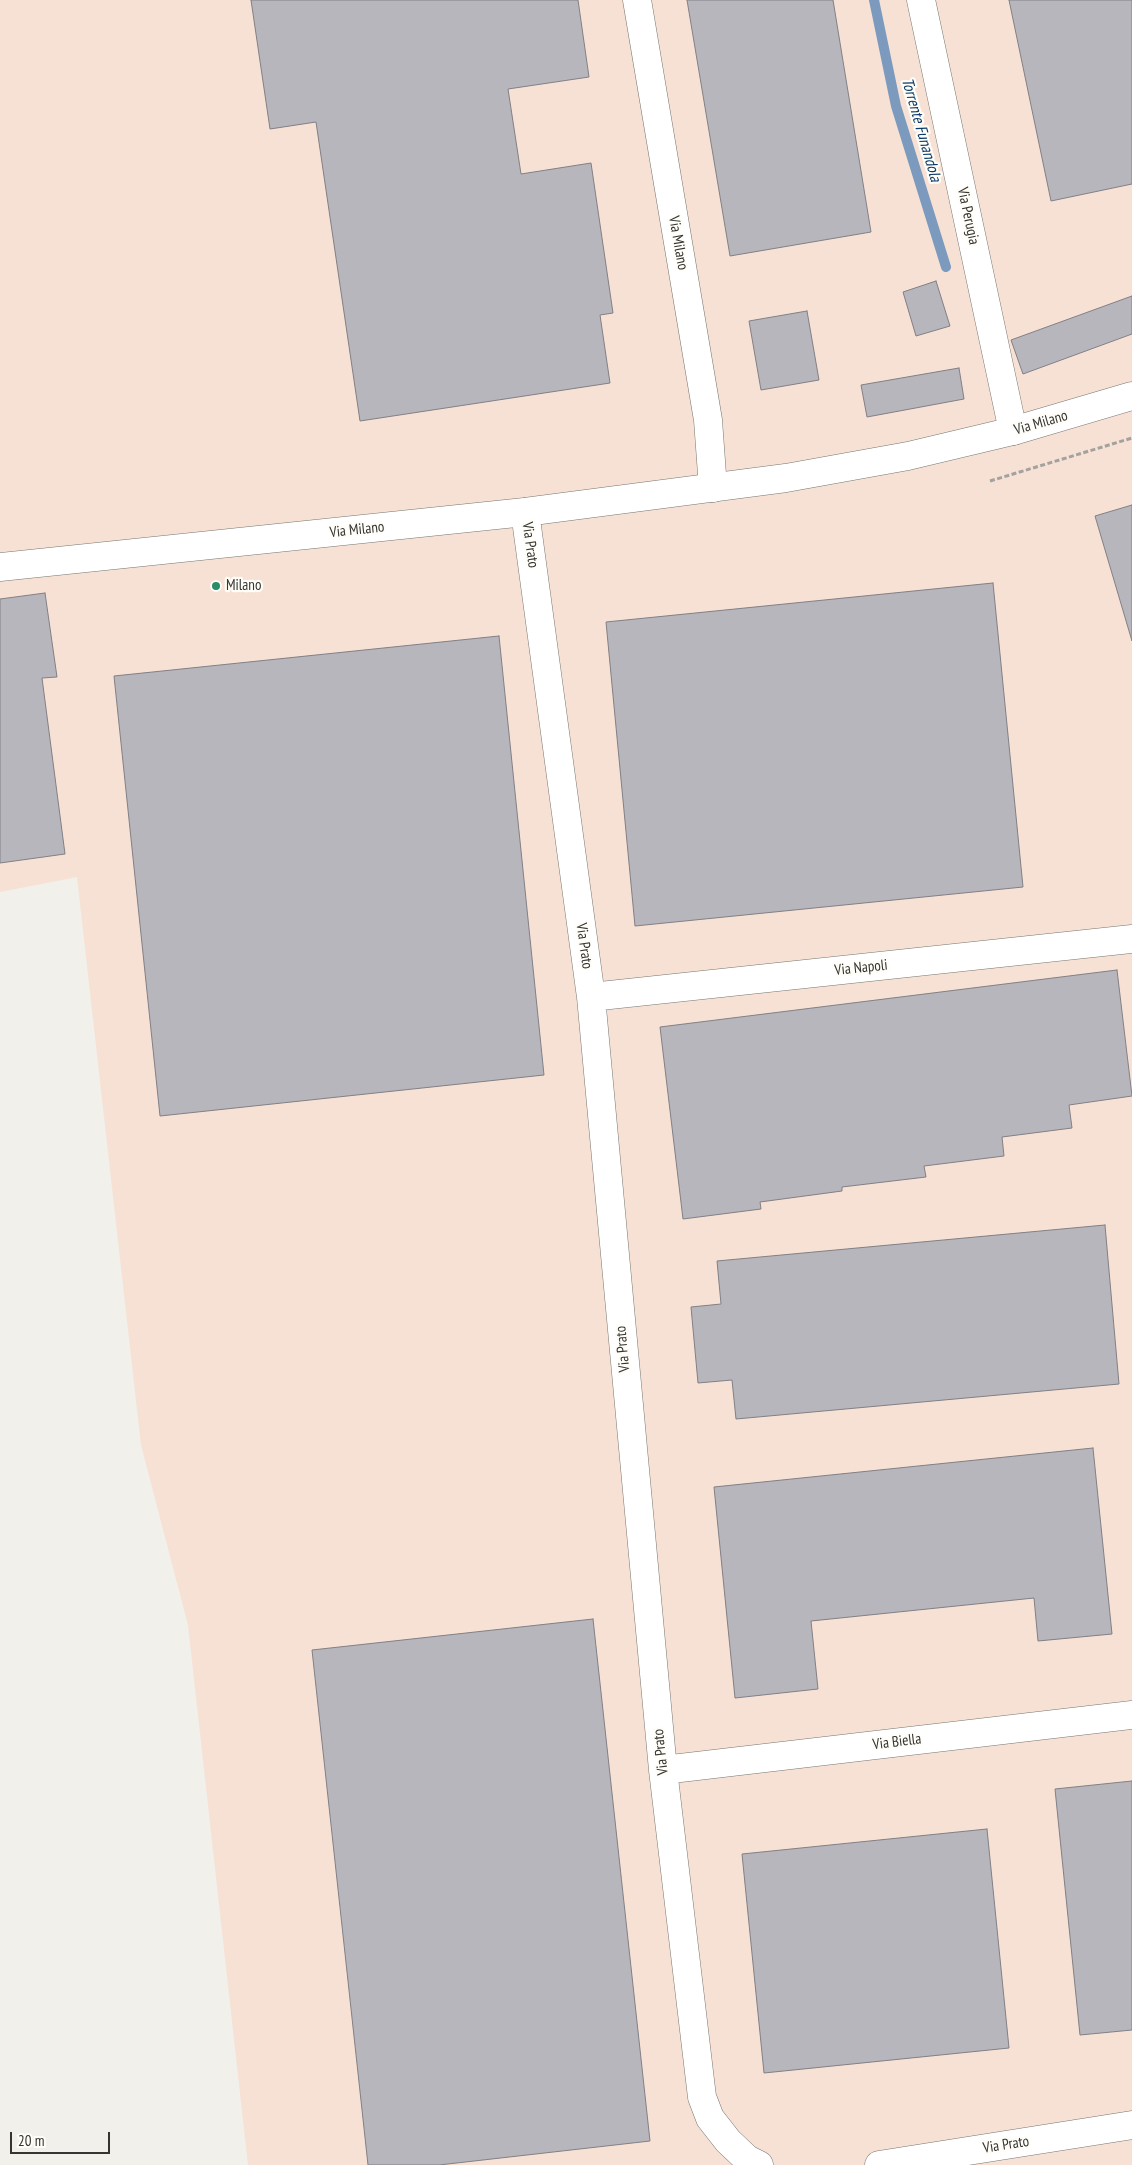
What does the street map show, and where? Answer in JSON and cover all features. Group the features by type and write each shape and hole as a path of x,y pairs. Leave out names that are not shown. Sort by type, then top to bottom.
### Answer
{"street":[{"name":"Via Milano","path":"637,0 708,420 713,488"},
{"name":"Via Perugia","path":"921,0 1014,431"},
{"name":"Via Milano","path":"0,568 525,512 786,478 908,456 1014,431 1132,396"},
{"name":"Via Prato","path":"525,512 591,997 663,1770 702,2097 710,2118 728,2141 747,2159 759,2165"},
{"name":"Via Napoli","path":"591,997 1132,939"},
{"name":"Via Biella","path":"663,1770 1132,1715"},
{"name":"Via Prato","path":"879,2165 1132,2125"}],"path":[{"path":"990,481 1132,438"}],"shaded area":[{"path":"0,0 1132,0 1132,2165 248,2165 188,1625 141,1445 77,877 0,892"}],"building":[{"path":"251,0 578,0 589,77 508,89 521,174 591,163 613,313 600,315 610,383 360,421 316,122 270,129"},
{"path":"687,0 833,0 871,232 730,256"},
{"path":"1009,0 1132,0 1132,184 1051,201"},
{"path":"936,281 950,326 916,336 903,292"},
{"path":"1132,296 1132,334 1023,374 1011,340"},
{"path":"807,311 819,380 761,390 749,321"},
{"path":"959,368 964,399 867,417 861,385"},
{"path":"1132,505 1132,641 1095,516"},
{"path":"993,583 1023,887 635,926 606,622"},
{"path":"45,593 57,677 42,678 65,854 0,863 0,599"},
{"path":"499,636 544,1075 160,1116 114,676"},
{"path":"1117,970 1132,1096 1069,1105 1072,1128 1002,1137 1004,1156 924,1166 926,1177 842,1187 842,1191 760,1202 761,1209 683,1219 660,1027"},
{"path":"1105,1225 1119,1384 736,1419 732,1380 698,1383 691,1307 721,1304 717,1261"},
{"path":"1093,1448 1112,1634 1038,1641 1034,1598 811,1621 818,1689 735,1698 714,1487"},
{"path":"593,1619 650,2141 439,2165 368,2165 312,1650"},
{"path":"1132,1781 1132,2030 1080,2035 1055,1789"},
{"path":"987,1829 1009,2048 764,2073 742,1854"}],"waterway":[{"name":"Torrente Funandola","path":"874,0 896,106 946,267"}],"place":[{"name":"Milano","path":"216,586"}]}
